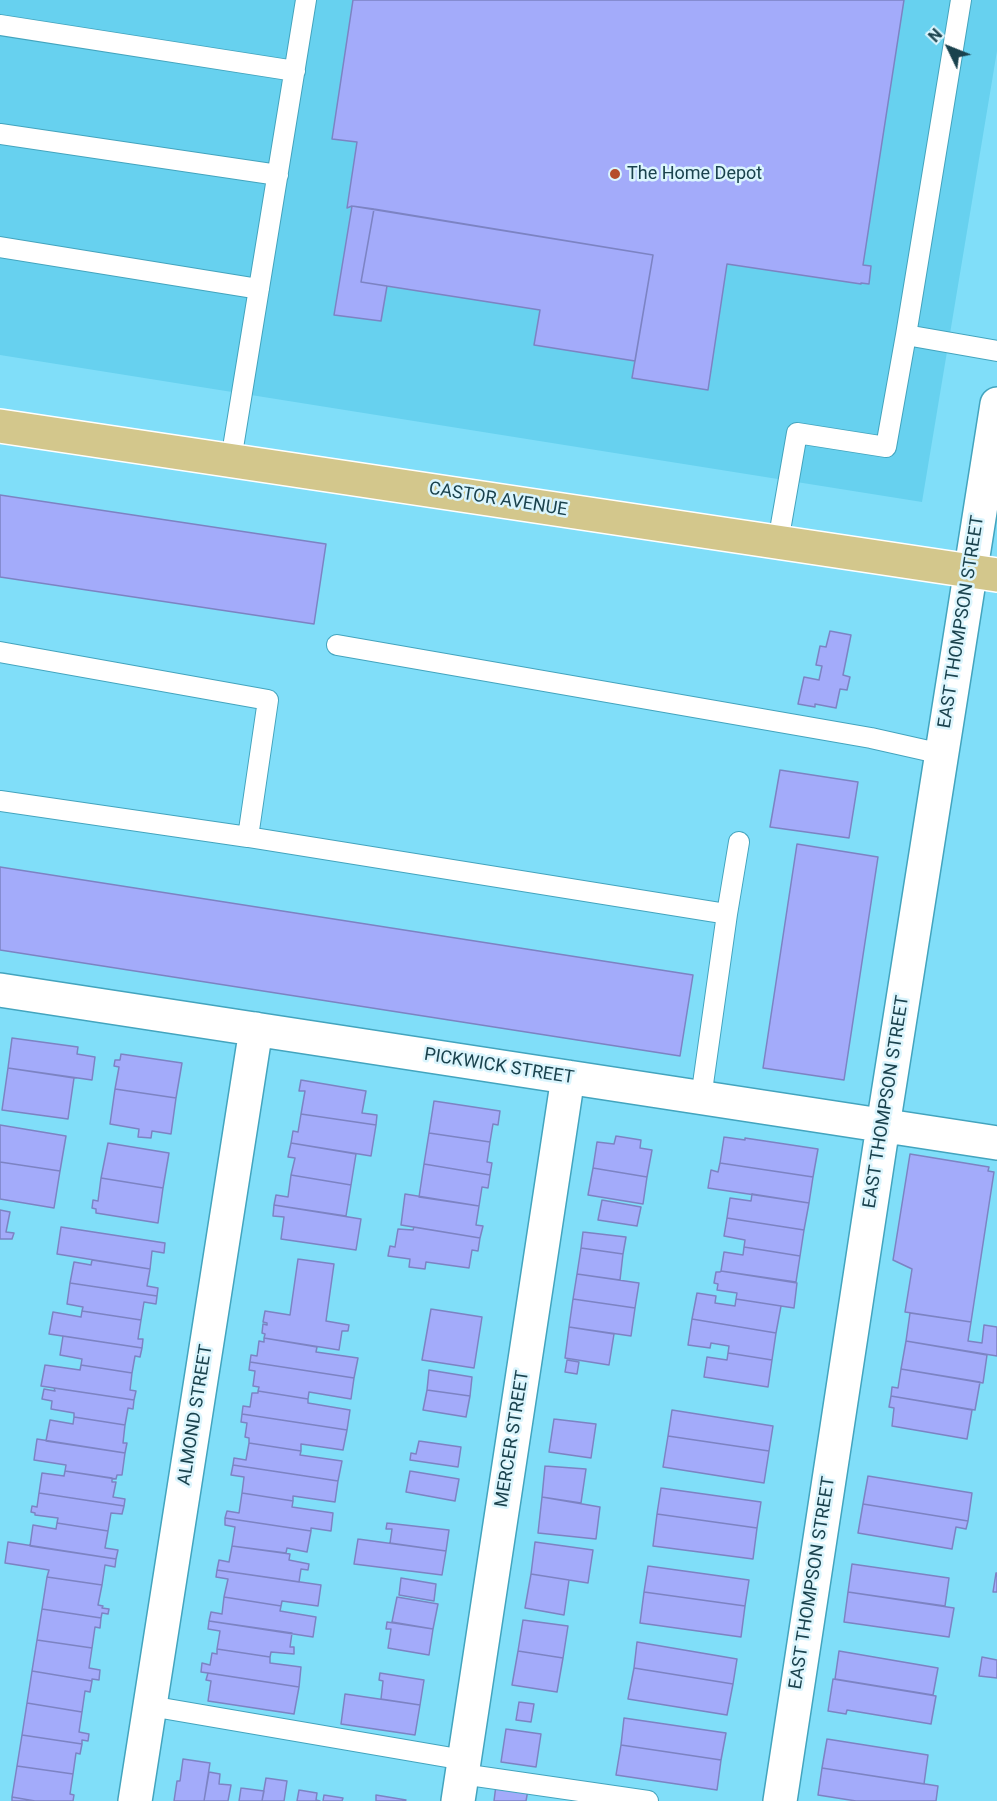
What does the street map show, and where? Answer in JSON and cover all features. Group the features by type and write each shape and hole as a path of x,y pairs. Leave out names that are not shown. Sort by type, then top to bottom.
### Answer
{"main road":[{"name":"CASTOR AVENUE","path":"0,426 984,573"}],"street":[{"name":"EAST THOMPSON STREET","path":"780,1801 942,754 984,573 997,404"},
{"name":"PICKWICK STREET","path":"0,990 997,1143"},
{"name":"ALMOND STREET","path":"135,1801 256,1029"},
{"name":"MERCER STREET","path":"462,1778 568,1077"}],"lane":[{"path":"231,460 306,0"},
{"path":"778,542 797,433 886,447 961,0"},
{"path":"0,25 295,70"},
{"path":"0,134 278,175"},
{"path":"0,247 259,289"},
{"path":"906,335 997,351"},
{"path":"337,645 871,738 942,754"},
{"path":"0,652 268,700 248,837"},
{"path":"0,801 248,837 727,914"},
{"path":"701,1098 739,842"},
{"path":"150,1706 462,1778 648,1801"}],"shaded area":[{"path":"0,0 997,0 997,51 922,502 0,355"}],"building":[{"name":"The Home Depot","path":"353,0 904,0 863,265 871,266 869,284 727,264 708,390 632,378 653,255 352,206 347,208 357,142 332,139"},
{"path":"352,206 374,209 361,282 387,286 381,321 334,315"},
{"path":"374,209 653,255 635,361 534,345 540,310 361,282"},
{"path":"0,495 326,544 314,624 0,577"},
{"path":"830,631 851,635 843,675 850,677 847,690 840,689 836,708 798,704 804,677 819,680 822,666 816,665 820,646 826,647"},
{"path":"780,770 858,782 849,838 770,827"},
{"path":"797,844 878,857 844,1080 763,1068"},
{"path":"0,867 693,975 680,1056 0,950"},
{"path":"12,1038 78,1047 77,1054 95,1057 92,1080 8,1068"},
{"path":"121,1054 182,1063 176,1098 115,1089 119,1067 114,1066 115,1060 120,1060"},
{"path":"8,1068 74,1078 68,1119 2,1110"},
{"path":"301,1080 366,1091 362,1113 377,1115 376,1125 301,1114 305,1091 299,1091"},
{"path":"115,1089 176,1098 171,1134 152,1131 151,1138 138,1137 139,1129 110,1124"},
{"path":"434,1101 500,1111 498,1125 493,1124 490,1142 429,1133"},
{"path":"301,1114 376,1125 371,1156 291,1143 293,1131 298,1132"},
{"path":"0,1125 66,1136 60,1171 0,1162"},
{"path":"429,1133 490,1142 487,1162 492,1163 490,1175 424,1164"},
{"path":"616,1136 641,1140 640,1148 652,1150 647,1177 593,1168 597,1142 614,1144"},
{"path":"724,1137 818,1149 813,1177 720,1163"},
{"path":"108,1143 169,1153 163,1188 101,1178"},
{"path":"291,1143 356,1154 351,1185 291,1175 295,1158 288,1157"},
{"path":"910,1154 989,1167 988,1171 994,1172 971,1322 905,1312 912,1269 893,1260"},
{"path":"0,1162 60,1171 54,1208 0,1199"},
{"path":"720,1163 813,1177 809,1203 708,1188 711,1170 718,1172"},
{"path":"424,1164 490,1175 488,1188 482,1187 479,1206 419,1197"},
{"path":"593,1168 647,1177 643,1204 588,1195"},
{"path":"291,1175 351,1185 346,1216 274,1205 276,1195 288,1197"},
{"path":"101,1178 163,1188 158,1223 96,1213 96,1209 92,1208 93,1200 98,1201"},
{"path":"405,1194 479,1206 476,1225 483,1226 480,1238 401,1225"},
{"path":"752,1194 809,1203 804,1230 727,1218 730,1198 751,1201"},
{"path":"602,1200 641,1207 637,1226 598,1220"},
{"path":"274,1205 361,1219 356,1250 281,1239 284,1217 273,1216"},
{"path":"0,1210 10,1212 6,1232 14,1233 12,1239 0,1239"},
{"path":"727,1218 804,1230 800,1256 744,1247 745,1240 724,1236"},
{"path":"61,1227 165,1243 164,1253 152,1251 150,1269 57,1254"},
{"path":"414,1227 480,1238 478,1251 472,1250 469,1268 426,1262 425,1269 409,1267 410,1259 388,1256 390,1246 395,1247 398,1229 413,1230"},
{"path":"583,1232 626,1237 623,1254 581,1248"},
{"path":"744,1247 800,1256 796,1282 721,1271 724,1252 743,1255"},
{"path":"581,1248 623,1254 620,1280 577,1274"},
{"path":"298,1259 334,1264 326,1321 349,1325 348,1331 342,1331 339,1350 264,1338 263,1324 267,1325 263,1322 265,1311 290,1315"},
{"path":"92,1260 150,1269 147,1286 158,1288 157,1296 70,1283 74,1262 91,1265"},
{"path":"716,1272 797,1283 794,1308 736,1299 737,1293 717,1290 718,1284 714,1283"},
{"path":"577,1274 639,1283 635,1308 573,1299"},
{"path":"70,1283 157,1296 156,1304 144,1302 141,1320 82,1311 83,1307 67,1304"},
{"path":"697,1293 716,1296 715,1303 735,1306 736,1299 781,1306 776,1333 692,1319"},
{"path":"573,1299 635,1308 631,1336 569,1327"},
{"path":"431,1309 482,1317 474,1368 422,1360"},
{"path":"82,1311 141,1320 138,1339 143,1339 142,1348 49,1334 53,1312 81,1317"},
{"path":"910,1313 971,1322 968,1341 982,1343 984,1325 997,1327 997,1356 906,1341"},
{"path":"692,1319 776,1333 772,1360 728,1353 729,1346 711,1343 710,1348 688,1345"},
{"path":"569,1327 614,1334 609,1365 565,1358"},
{"path":"63,1336 142,1348 140,1357 135,1356 132,1373 81,1365 82,1359 60,1355"},
{"path":"264,1338 317,1347 316,1352 358,1358 354,1378 250,1362 251,1355 257,1356 259,1341 264,1342"},
{"path":"906,1341 987,1355 983,1383 901,1369"},
{"path":"728,1353 772,1360 768,1387 704,1377 707,1357 727,1360"},
{"path":"567,1360 579,1362 577,1374 565,1372"},
{"path":"250,1362 354,1378 351,1399 309,1392 308,1399 258,1391 259,1387 253,1386 255,1371 249,1370"},
{"path":"45,1365 80,1370 81,1365 132,1373 130,1390 136,1391 134,1400 41,1386"},
{"path":"901,1369 980,1382 975,1410 891,1396 892,1387 898,1388"},
{"path":"429,1370 472,1377 470,1396 427,1390"},
{"path":"54,1388 134,1400 133,1409 128,1408 125,1425 74,1417 74,1413 51,1409 52,1401 42,1399 44,1389 55,1391"},
{"path":"427,1390 470,1396 466,1417 423,1410"},
{"path":"258,1391 308,1399 308,1403 350,1410 347,1430 242,1414 243,1406 250,1407 252,1393 258,1393"},
{"path":"891,1396 972,1410 967,1439 892,1426 894,1408 889,1407"},
{"path":"672,1410 773,1426 769,1451 668,1436"},
{"path":"242,1414 347,1430 343,1450 301,1444 301,1451 249,1443 249,1438 245,1437 247,1423 241,1422"},
{"path":"74,1417 125,1425 123,1443 127,1443 125,1453 46,1441 50,1420 73,1424"},
{"path":"554,1419 596,1424 591,1458 549,1452"},
{"path":"668,1436 769,1451 764,1483 663,1467"},
{"path":"37,1439 125,1453 122,1475 117,1475 116,1479 65,1471 66,1465 34,1460"},
{"path":"419,1441 461,1447 458,1467 410,1460 411,1453 416,1454"},
{"path":"249,1443 301,1451 300,1455 342,1461 338,1481 233,1465 234,1458 246,1460"},
{"path":"233,1465 338,1481 335,1502 293,1496 293,1501 242,1493 244,1477 231,1475"},
{"path":"545,1466 586,1469 581,1503 542,1497"},
{"path":"65,1471 112,1478 112,1482 116,1482 113,1497 125,1499 124,1506 39,1493 42,1473 64,1476"},
{"path":"410,1471 459,1479 455,1501 406,1492"},
{"path":"868,1476 972,1493 968,1521 863,1504"},
{"path":"661,1488 761,1502 757,1528 657,1514"},
{"path":"39,1493 124,1506 122,1514 111,1513 108,1531 57,1523 58,1518 35,1515 31,1512 32,1506 37,1507"},
{"path":"242,1493 293,1501 292,1507 333,1513 331,1531 311,1528 311,1531 225,1518 227,1511 239,1513"},
{"path":"542,1497 600,1507 596,1539 538,1533"},
{"path":"863,1504 968,1521 966,1529 956,1527 952,1549 858,1533"},
{"path":"657,1514 757,1528 753,1559 653,1546"},
{"path":"225,1518 311,1531 307,1552 287,1548 286,1553 232,1546 235,1527 225,1525"},
{"path":"57,1523 108,1531 105,1548 118,1550 116,1559 30,1546 33,1525 56,1529"},
{"path":"387,1523 449,1530 446,1551 390,1543 392,1529 386,1529"},
{"path":"358,1539 446,1551 442,1575 354,1564"},
{"path":"8,1542 116,1559 115,1567 105,1565 102,1585 47,1577 49,1570 5,1563"},
{"path":"535,1542 593,1550 588,1583 531,1574"},
{"path":"232,1546 290,1554 289,1560 309,1564 308,1570 301,1569 299,1582 217,1570 219,1560 229,1562"},
{"path":"852,1564 949,1578 945,1606 848,1592"},
{"path":"648,1566 749,1580 745,1606 644,1592"},
{"path":"217,1570 321,1585 318,1606 282,1601 281,1606 224,1597 228,1579 216,1577"},
{"path":"996,1573 997,1592 993,1592"},
{"path":"531,1574 569,1580 564,1615 525,1608"},
{"path":"47,1577 102,1585 98,1605 109,1609 108,1614 102,1613 101,1618 42,1609"},
{"path":"401,1578 436,1584 434,1601 399,1595"},
{"path":"644,1592 745,1606 741,1637 640,1623"},
{"path":"848,1592 954,1608 949,1637 844,1622"},
{"path":"224,1597 281,1606 280,1611 316,1617 313,1637 209,1621 211,1612 222,1614"},
{"path":"397,1597 438,1604 433,1629 392,1622"},
{"path":"42,1609 101,1618 100,1628 95,1627 92,1648 37,1640"},
{"path":"523,1620 568,1626 563,1658 518,1651"},
{"path":"209,1621 292,1633 290,1647 294,1647 294,1654 271,1652 270,1657 217,1649 220,1631 208,1629"},
{"path":"387,1622 433,1629 429,1655 388,1648 391,1629 386,1629"},
{"path":"37,1640 92,1648 89,1668 100,1670 99,1680 92,1679 92,1681 32,1671"},
{"path":"637,1642 737,1659 733,1684 634,1668"},
{"path":"217,1649 270,1657 270,1663 301,1667 299,1687 201,1672 202,1663 210,1665 212,1653 217,1654"},
{"path":"518,1651 563,1658 557,1692 512,1685"},
{"path":"839,1651 938,1668 933,1695 835,1679"},
{"path":"982,1657 997,1660 997,1678 979,1676"},
{"path":"634,1668 733,1684 727,1715 628,1699"},
{"path":"32,1671 92,1681 90,1692 85,1691 82,1712 27,1703"},
{"path":"208,1673 299,1687 294,1714 208,1701 211,1681 206,1680"},
{"path":"380,1673 424,1680 420,1705 381,1699 383,1681 379,1680"},
{"path":"833,1679 936,1696 931,1724 847,1710 846,1714 828,1711"},
{"path":"345,1694 420,1705 415,1735 341,1724"},
{"path":"519,1702 534,1704 531,1722 516,1720"},
{"path":"27,1703 82,1712 79,1732 89,1734 88,1741 82,1740 82,1744 22,1735"},
{"path":"624,1718 726,1733 721,1760 621,1745"},
{"path":"506,1729 541,1734 536,1767 501,1762"},
{"path":"22,1735 82,1744 80,1754 76,1753 73,1774 17,1766"},
{"path":"827,1739 928,1755 924,1784 822,1768"},
{"path":"621,1745 721,1760 717,1790 616,1775"},
{"path":"183,1759 210,1763 204,1801 174,1801"},
{"path":"17,1766 73,1774 70,1794 74,1795 73,1801 35,1801 12,1797"},
{"path":"822,1768 938,1786 936,1801 856,1801 818,1795"},
{"path":"209,1772 220,1774 219,1784 231,1785 228,1801 204,1801"},
{"path":"266,1778 287,1781 284,1801 262,1801"},
{"path":"496,1785 528,1790 526,1801 494,1801"},
{"path":"241,1788 264,1791 262,1801 239,1801"},
{"path":"299,1790 317,1793 316,1800 320,1801 297,1801"},
{"path":"324,1795 343,1798 342,1801 323,1801"},
{"path":"376,1795 406,1800 376,1801"},
{"path":"12,1797 35,1801 12,1801"}],"place":[{"name":"The Home Depot","path":"615,174"}]}
